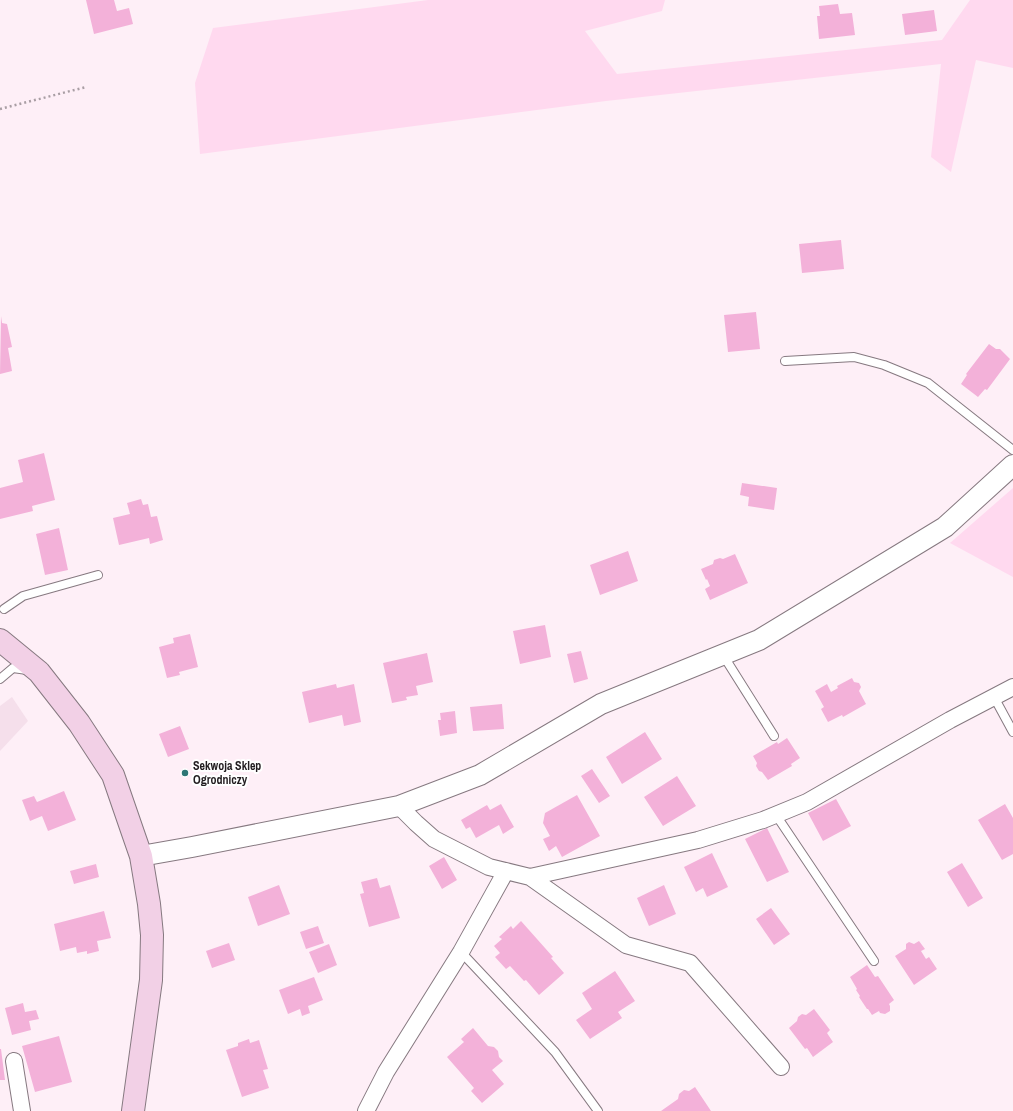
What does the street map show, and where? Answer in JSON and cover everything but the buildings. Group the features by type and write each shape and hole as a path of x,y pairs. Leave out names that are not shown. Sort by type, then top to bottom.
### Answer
{"main road":[{"path":"0,640 39,672 79,723 112,775 141,856 149,904 152,935 151,980 133,1111"}],"street":[{"path":"141,856 399,806 480,775 601,704 759,640 946,527 1013,465"},
{"path":"530,877 698,840 776,815 807,802 950,720 1013,687"},
{"path":"399,806 434,839 489,867 530,877 626,945 690,963 781,1068"},
{"path":"366,1111 386,1072 461,952 506,871"},
{"path":"14,1062 22,1111"}],"lane":[{"path":"785,361 854,357 884,365 928,383 1013,450"},
{"path":"4,609 23,596 98,574"},
{"path":"723,655 774,736"},
{"path":"0,679 13,668 39,672"},
{"path":"994,697 1013,732"},
{"path":"776,815 874,961"},
{"path":"461,952 555,1052 598,1111"}],"path":[{"path":"0,108 86,87"}],"shaded area":[{"path":"428,0 665,0 662,11 585,31 617,74 942,40 970,0 1013,0 1013,68 976,60 951,172 931,157 941,64 606,101 200,154 195,83 213,28"},
{"path":"1013,488 1013,577 950,543"},
{"path":"12,697 28,721 0,751 0,706"}],"place":[{"name":"Sekwoja Sklep Ogrodniczy","path":"185,773"}]}
